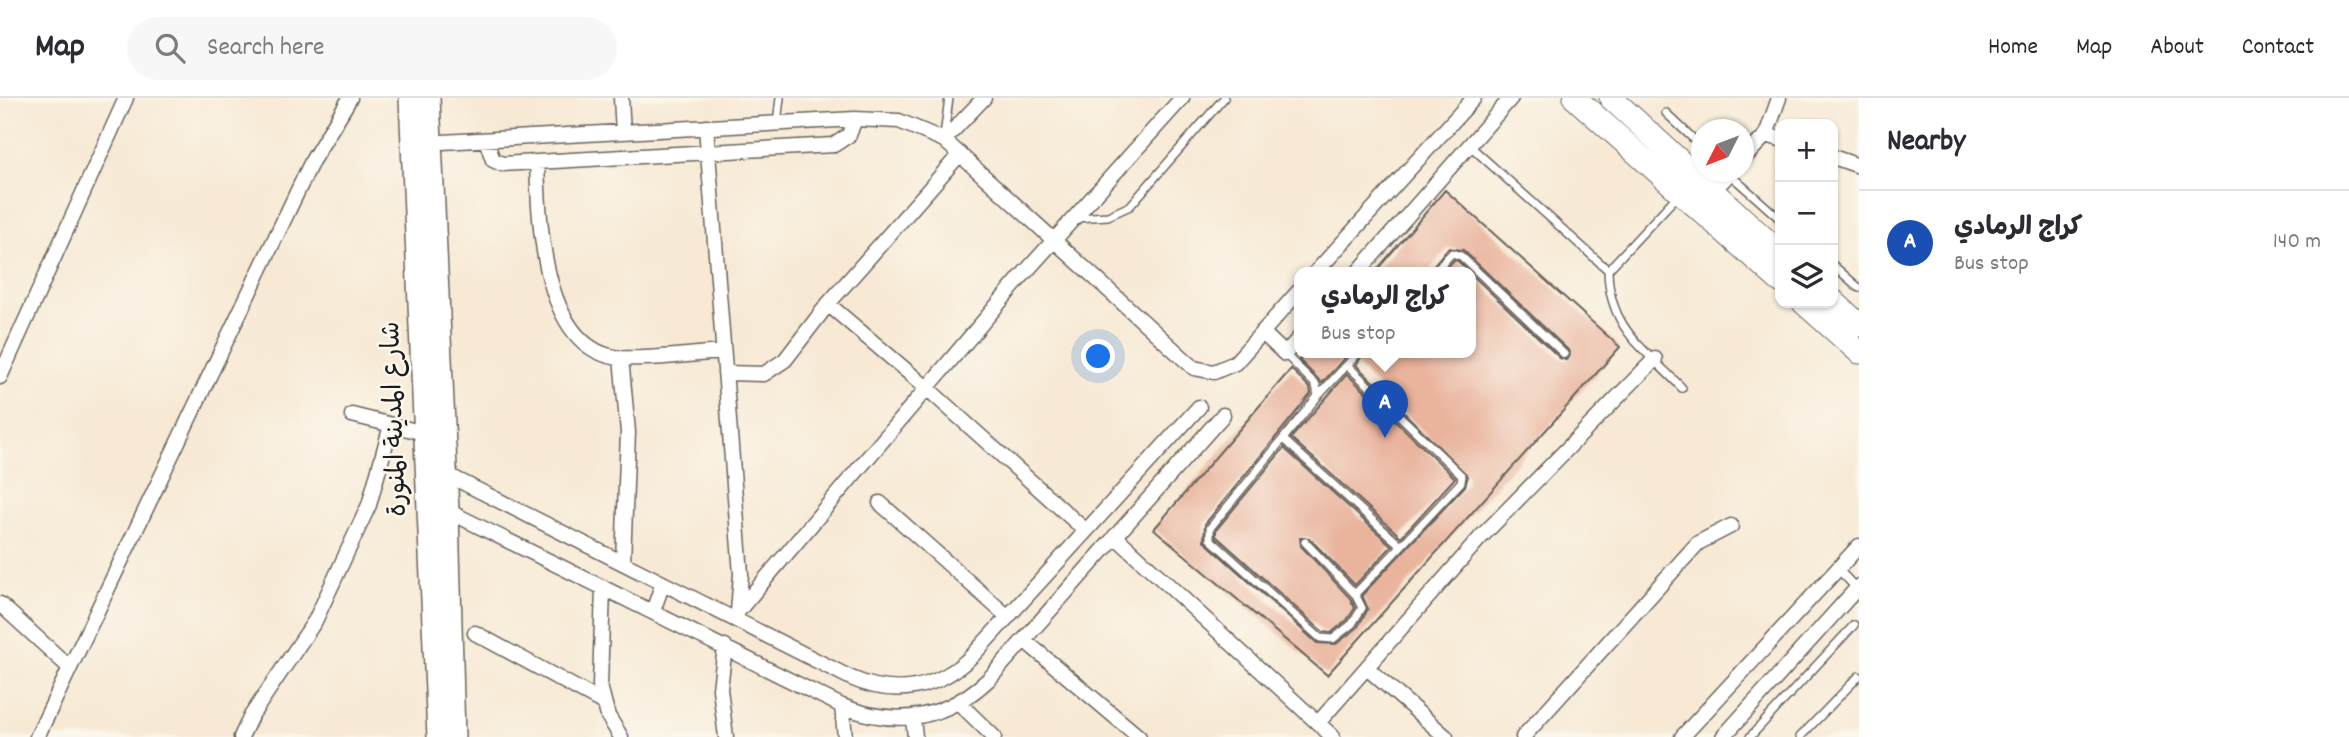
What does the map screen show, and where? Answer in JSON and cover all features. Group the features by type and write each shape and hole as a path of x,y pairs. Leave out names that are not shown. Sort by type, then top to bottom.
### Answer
{"main road":[{"name":"شارع المدينة المنورة","path":"410,98 421,143 449,511 440,580"},
{"name":"شارع المدينة المنورة","path":"429,98 421,143 424,433 440,580 440,736"},
{"path":"1575,98 1681,193 1775,250"},
{"path":"1611,98 1712,192 1732,224 1775,275"},
{"path":"1838,305 1859,324"},
{"path":"1810,308 1859,352"}],"street":[{"path":"0,377 126,98"},
{"path":"37,737 312,161 349,98"},
{"path":"621,98 623,132"},
{"path":"944,140 984,98"},
{"path":"1322,267 1474,98"},
{"path":"1362,267 1511,98"},
{"path":"1754,151 1773,137 1779,98"},
{"path":"738,615 1072,218 1178,99"},
{"path":"486,139 491,157 499,164 708,153 834,145 849,135 855,119"},
{"path":"421,143 855,119 899,121 944,140 1194,368 1214,372 1229,368 1294,297"},
{"path":"706,127 741,574 738,615"},
{"path":"725,373 764,374 785,360 828,304 960,154"},
{"path":"1838,159 1859,166"},
{"path":"537,162 542,244 564,319 588,346 621,358 723,352"},
{"path":"1712,192 1720,182"},
{"path":"828,304 928,389 1086,531"},
{"path":"1262,332 1285,354 1294,344"},
{"path":"621,358 628,432 623,562"},
{"path":"1318,723 1480,538 1655,359"},
{"path":"446,474 663,583 738,615 851,678 889,690 909,689 948,676 974,655 1199,407"},
{"path":"352,415 424,433"},
{"path":"449,511 842,706 865,715 913,719 937,713 959,703 990,678 1223,415"},
{"path":"241,737 251,716 315,621 369,505 391,425"},
{"path":"880,503 1008,617"},
{"path":"1523,737 1698,543 1731,526"},
{"path":"1115,536 1334,737"},
{"path":"1687,735 1859,546"},
{"path":"653,611 663,583"},
{"path":"603,587 600,686 603,702 621,737"},
{"path":"1723,737 1858,588"},
{"path":"0,604 70,668"},
{"path":"475,633 603,702"},
{"path":"1024,640 1139,737"},
{"path":"725,646 720,689 726,737"},
{"path":"1367,667 1446,737"},
{"path":"959,703 994,737"},
{"path":"842,706 845,737"},
{"path":"913,719 915,737"}],"lane":[{"path":"776,123 780,98"},
{"path":"944,140 949,98"},
{"path":"1072,218 1108,216 1130,206 1224,98"},
{"path":"1665,113 1691,138"},
{"path":"1469,145 1608,270"},
{"path":"1740,182 1775,214"},
{"path":"1681,193 1608,270 1608,294 1620,323 1682,387"},
{"path":"1439,267 1452,253 1461,256 1473,267"},
{"path":"1838,269 1859,288"},
{"path":"1476,270 1564,354"},
{"path":"1285,354 1316,385 1318,396"},
{"path":"1305,542 1355,594 1362,612 1333,639 1320,638 1210,539 1210,528 1318,396 1353,358"},
{"path":"1347,365 1462,476 1461,482 1355,594"},
{"path":"1283,439 1401,546"},
{"path":"1838,569 1858,588"},
{"path":"1750,737 1854,625"},
{"path":"1800,737 1859,676"}],"building":[{"path":"1445,190 1620,347 1327,675 1154,529 1291,369 1310,388 1311,394 1205,524 1204,541 1317,643 1336,644 1357,628 1368,609 1362,595 1465,486 1468,476 1356,365 1361,358 1476,358 1476,279 1560,358 1566,360 1570,355 1568,350 1463,250 1448,248 1432,267 1379,267"},
{"path":"1454,260 1464,267 1448,267"},
{"path":"1301,358 1345,358 1322,383 1299,360"},
{"path":"1347,374 1455,478 1401,537 1291,438"},
{"path":"1284,448 1392,546 1355,585 1309,538 1300,538 1301,546 1350,598 1355,608 1347,620 1331,633 1323,632 1216,536 1216,530"}],"place":[{"name":"كراج الرمادي","path":"1385,438"}]}
